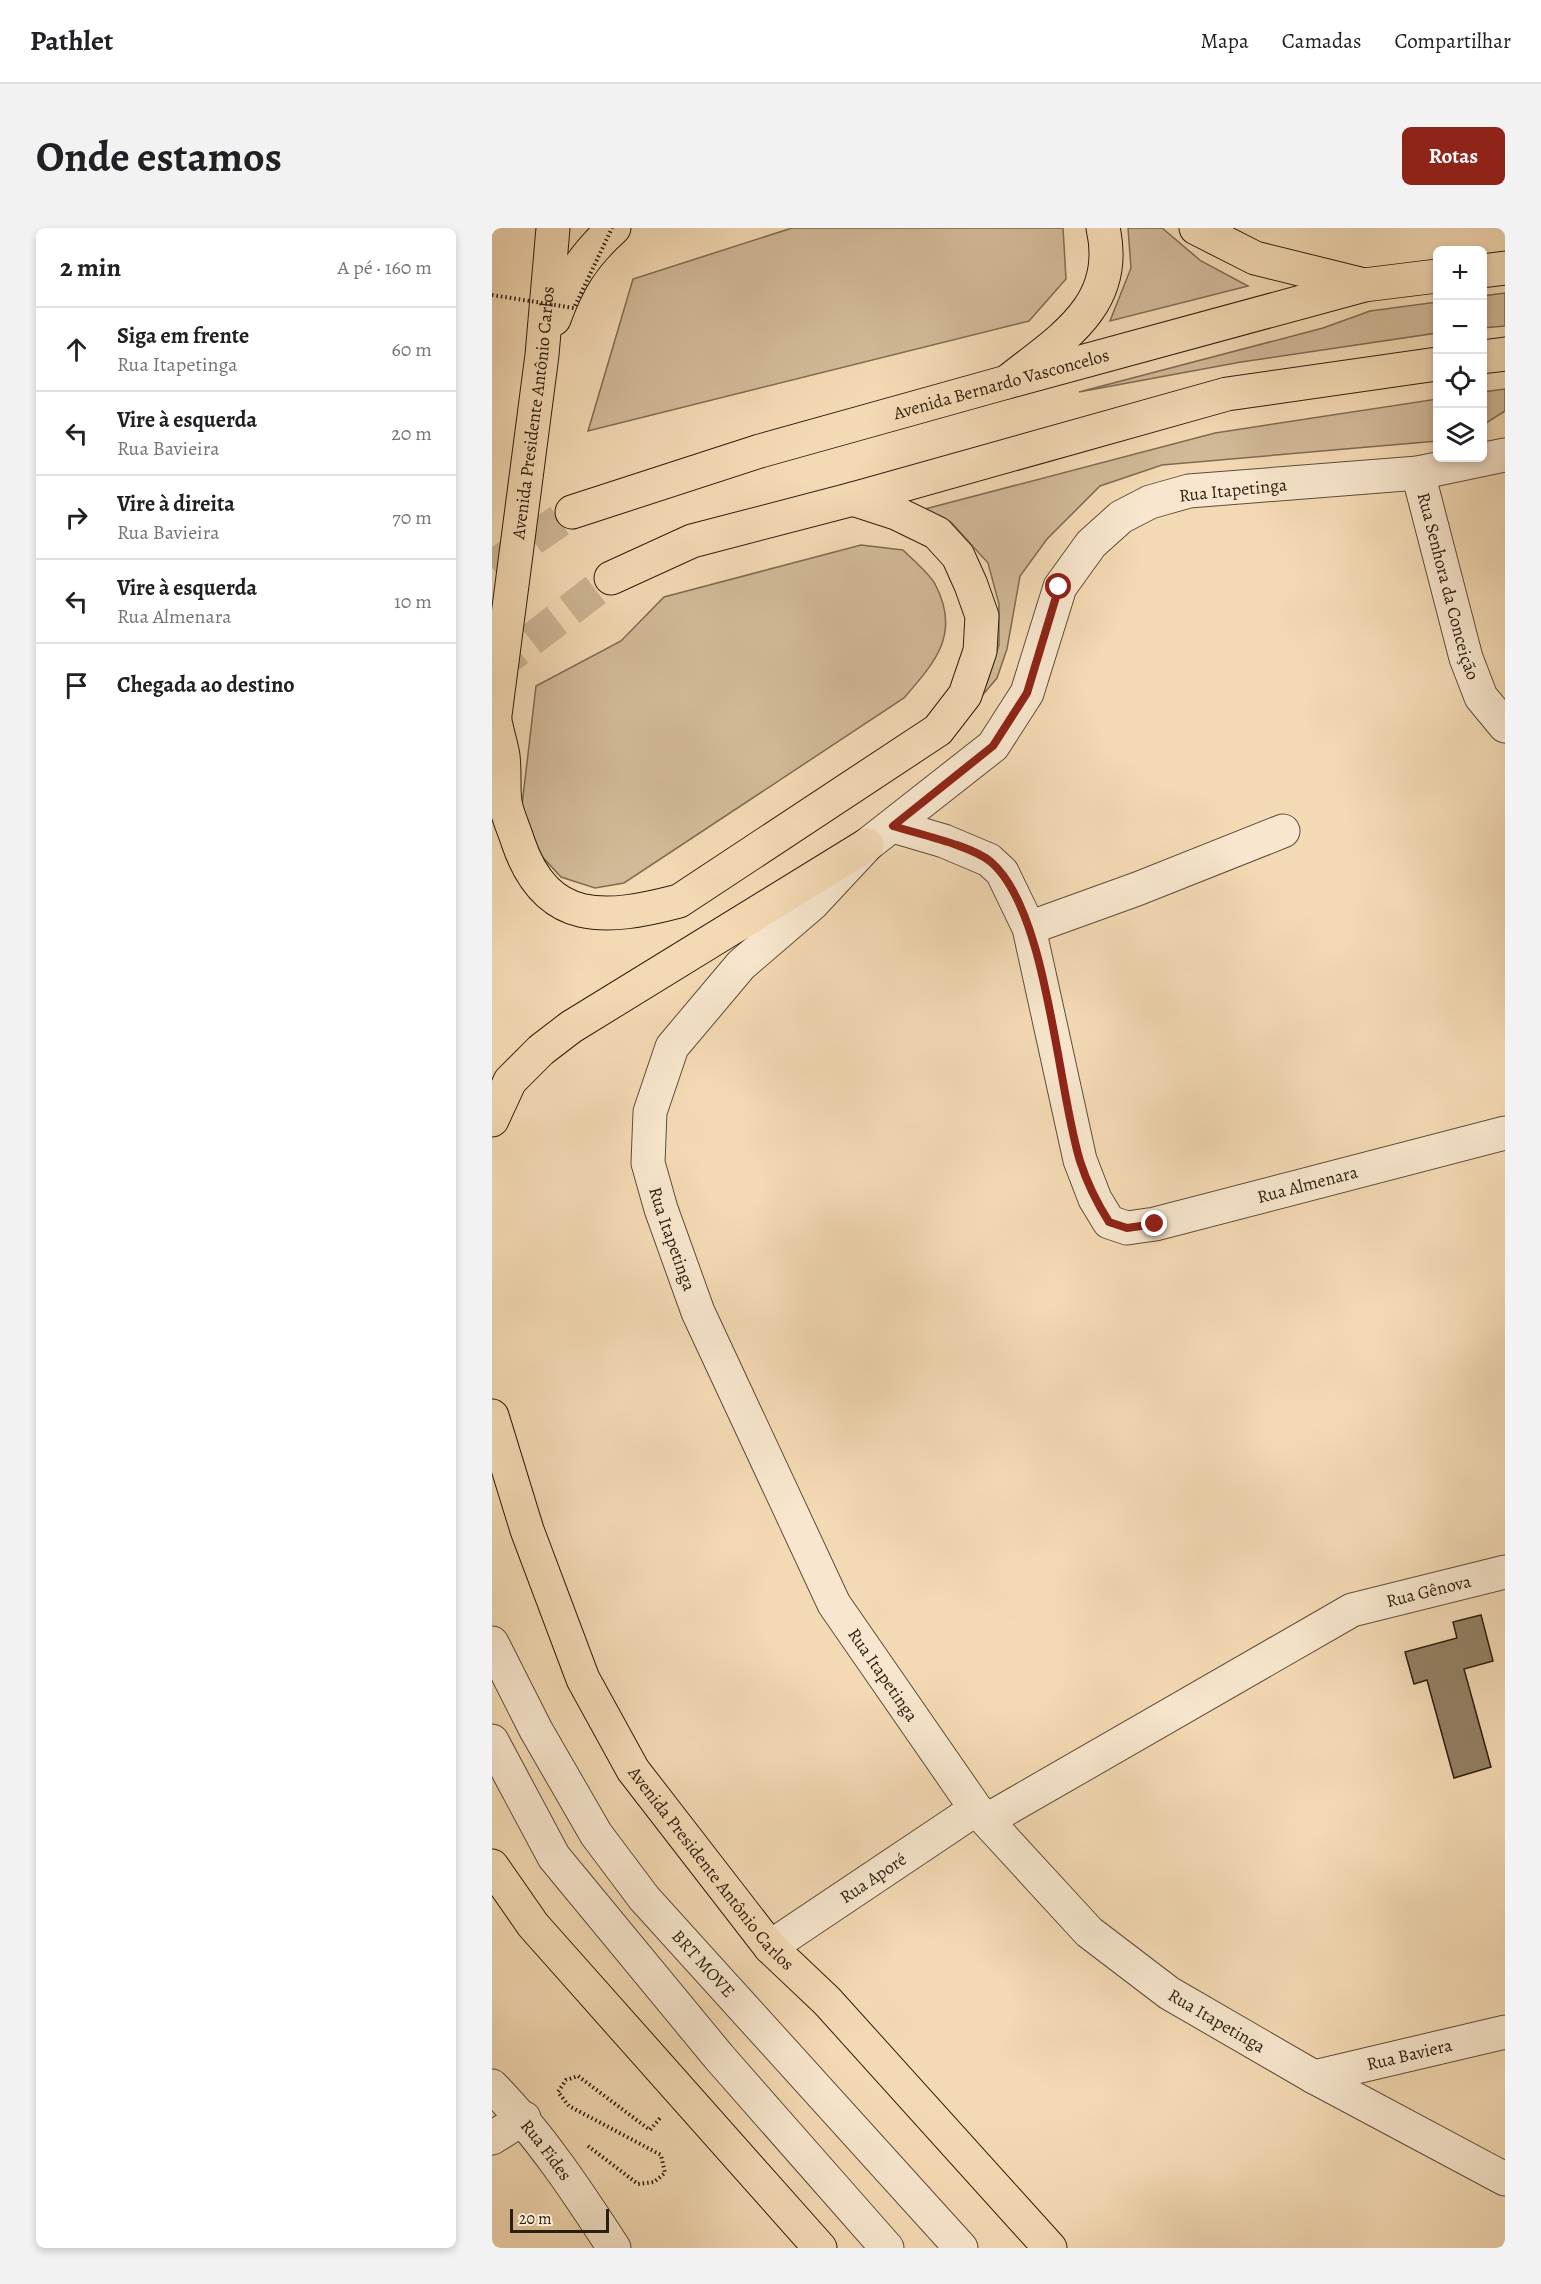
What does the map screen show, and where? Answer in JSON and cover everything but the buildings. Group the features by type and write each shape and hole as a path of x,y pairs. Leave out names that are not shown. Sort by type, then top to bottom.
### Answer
{"main road":[{"name":"Avenida Presidente Antônio Carlos","path":"493,729 542,355 553,228"},
{"path":"542,355 564,291 587,252 613,228"},
{"path":"1007,382 1073,329 1101,292 1107,264 1103,228"},
{"path":"1196,228 1255,258 1364,285"},
{"path":"1487,270 1505,268"},
{"name":"Avenida Bernardo Vasconcelos","path":"572,512 760,451 1007,382 1364,285 1433,276"},
{"path":"1487,356 1505,354"},
{"path":"611,578 692,542 1227,394 1433,365"},
{"path":"493,729 503,756 505,804 523,857 534,877 549,894 570,908 602,915 639,911 679,901 938,730 965,695 980,651 982,616 958,556 937,533 896,513 853,499"},
{"path":"492,1120 510,1081 541,1050 571,1028 880,836"},
{"name":"Avenida Presidente Antônio Carlos","path":"492,1416 527,1530 583,1679 633,1770 770,1947 827,2001 1050,2248"},
{"path":"492,1866 533,1925 819,2248"}],"street":[{"name":"Rua Itapetinga","path":"1505,455 1418,473 1189,491 1150,502 1121,517 1091,544 1059,587 1027,693 993,746 880,836 812,904 741,965 672,1047 650,1112 648,1163 661,1209 698,1312 834,1604 981,1815 1089,1932 1169,1993 1314,2077 1505,2179"},
{"name":"Rua Senhora da Conceição","path":"1418,473 1466,658 1481,697 1505,726"},
{"path":"880,836 944,841 989,860 1002,872 1029,928 1137,889 1282,831"},
{"name":"Rua Almenara","path":"1029,928 1080,1160 1095,1199 1109,1222 1127,1228 1155,1224 1505,1133"},
{"name":"Rua Gênova","path":"981,1815 1352,1610 1505,1572"},
{"name":"BRT MOVE","path":"492,1643 536,1730 596,1834 644,1898 961,2248"},
{"path":"492,1741 554,1857 719,2057 887,2248"},
{"name":"Rua Aporé","path":"770,1947 981,1815"},
{"name":"Rua Baviera","path":"1314,2077 1505,2032"},
{"name":"Rua Fides","path":"492,2086 524,2118 572,2183 614,2248"},
{"path":"492,2138 524,2118"}],"path":[{"path":"492,296 574,308 613,228"},
{"path":"584,2143 638,2184 654,2182 665,2173 661,2155 569,2106 558,2092 566,2080 578,2076 650,2130 682,2094"}],"shaded area":[{"path":"792,228 1063,228 1066,279 1029,321 588,431 633,279"},
{"path":"1128,228 1162,228 1201,261 1248,286 1110,321 1131,268"},
{"path":"1505,293 1505,326 1487,328 1487,295"},
{"path":"1433,303 1433,334 1241,362 1079,392 1323,328 1370,311"},
{"path":"1505,389 1505,411 1487,422 1487,408 1487,391"},
{"path":"1433,400 1433,441 1162,465 1100,486 1047,539 1020,576 1007,649 997,678 952,731 987,683 999,645 999,604 988,563 951,522 925,509 1215,433"},
{"path":"861,545 903,550 932,580 942,601 946,617 941,646 935,659 904,698 624,883 595,888 561,877 537,851 522,805 536,686 621,641 664,597"}],"tunnel":[{"path":"492,567 572,512"},
{"path":"492,670 611,578"}],"route":[{"path":"1059,587 1027,693 993,746 893,826 944,841 989,860 1002,872 1029,928 1080,1160 1095,1199 1109,1222 1127,1228 1155,1224"}]}
